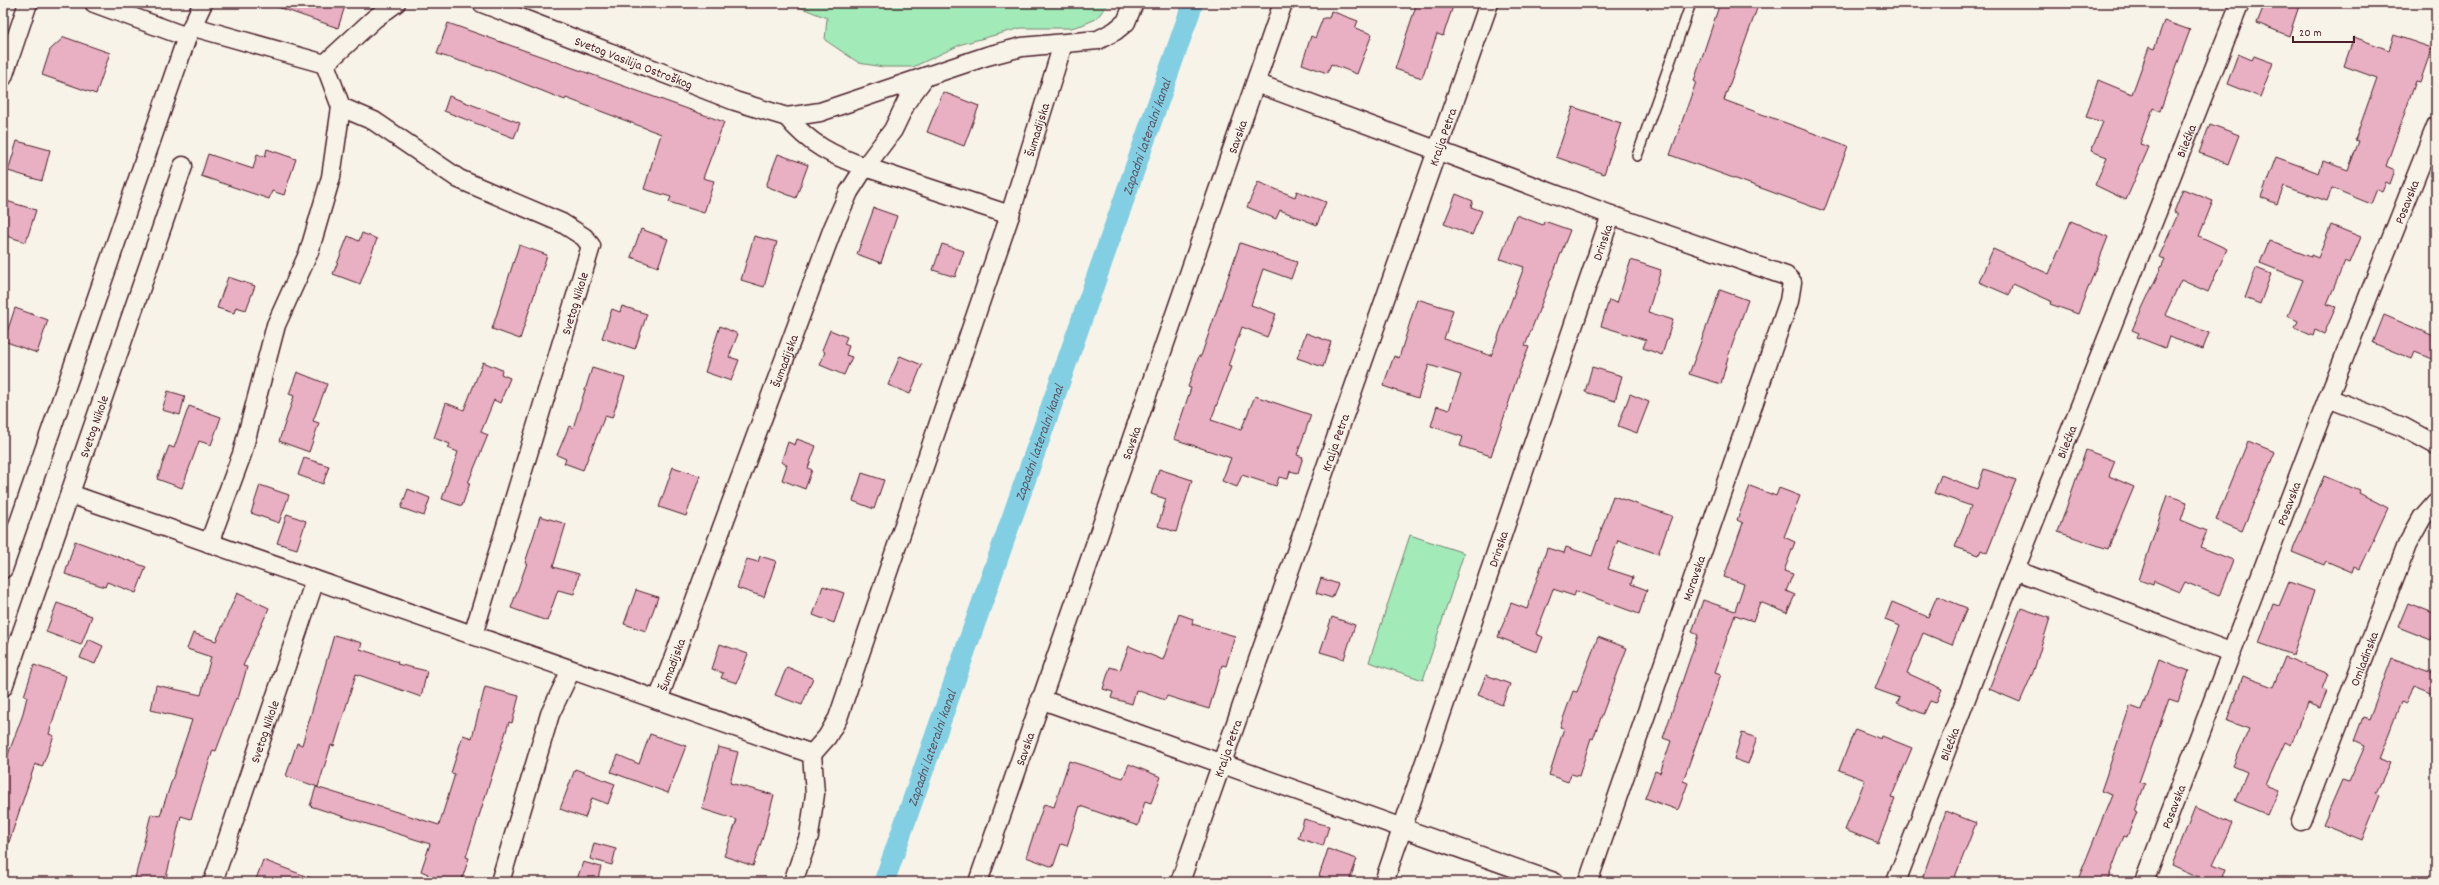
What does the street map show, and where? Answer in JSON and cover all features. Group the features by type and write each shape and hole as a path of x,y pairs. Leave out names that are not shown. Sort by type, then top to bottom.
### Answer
{"street":[{"path":"3,77 28,3"},
{"path":"94,3 191,32 326,64"},
{"path":"3,569 191,32 203,3"},
{"path":"326,64 374,19 396,3"},
{"name":"Svetog Vasilija Ostroškog","path":"482,3 735,101 787,117"},
{"path":"1010,215 841,158 802,136 787,117 820,112 987,56 1022,47 1098,40 1115,31 1126,22 1134,3"},
{"name":"Savska","path":"978,882 1040,699 1256,84 1283,3"},
{"name":"Kralja Petra","path":"1180,882 1436,150 1489,3"},
{"name":"Bilećka","path":"1896,882 2015,570 2240,3"},
{"name":"Šumadijska","path":"812,754 838,718 1010,215 1063,44"},
{"path":"210,543 242,454 276,325 309,252 331,177 341,107 326,64"},
{"name":"Šumadijska","path":"658,700 833,228 849,192 865,167 893,130 907,101 925,77"},
{"path":"1256,84 1611,215"},
{"name":"Svetog Nikole","path":"341,107 374,121 459,179 562,223 584,237 591,246 473,635"},
{"name":"Posavska","path":"2144,882 2230,652 2328,398 2436,126"},
{"name":"Svetog Nikole","path":"3,687 183,166"},
{"name":"Moravska","path":"1588,882 1789,302 1792,282 1786,276 1611,215"},
{"name":"Drinska","path":"1384,882 1611,215"},
{"path":"2328,398 2403,427 2436,445"},
{"path":"70,494 812,754 815,794 809,836 793,882"},
{"name":"Omladinska","path":"2301,821 2407,545 2422,518 2436,502"},
{"path":"2015,570 2230,652"},
{"name":"Svetog Nikole","path":"214,882 315,580"},
{"path":"500,882 550,714 571,670"},
{"path":"1040,699 1554,882"}],"lane":[{"path":"1637,156 1691,3"}],"green space":[{"path":"789,3 1109,3 1096,19 1082,25 1071,28 1021,28 962,44 913,67 883,67 859,63 825,40 827,18"},
{"path":"1410,535 1464,553 1423,680 1369,662"}],"building":[{"path":"272,3 346,3 338,28 272,5"},
{"path":"1417,3 1454,3 1443,36 1437,34 1422,78 1395,69"},
{"path":"1720,3 1759,3 1724,100 1848,146 1824,211 1670,155 1696,82 1694,81"},
{"path":"2265,3 2300,3 2289,36 2257,23"},
{"path":"1331,11 1358,21 1355,28 1372,34 1357,74 1331,64 1327,73 1302,64 1311,36 1315,38 1323,18 1329,18"},
{"path":"2164,21 2190,30 2160,111 2153,108 2140,144 2149,147 2126,200 2095,185 2107,157 2091,151 2103,122 2086,117 2098,80 2132,94 2149,47 2154,49"},
{"path":"448,23 724,122 703,178 714,181 704,213 669,202 671,197 644,189 661,134 566,98 565,100 492,71 437,54"},
{"path":"2394,35 2432,48 2420,82 2416,81 2386,166 2395,170 2390,184 2386,182 2382,191 2377,189 2371,204 2332,188 2327,201 2284,186 2277,204 2261,197 2276,157 2319,173 2323,161 2348,170 2359,141 2355,140 2377,78 2344,66 2354,37 2389,50"},
{"path":"64,37 110,53 96,94 42,75 50,50"},
{"path":"2238,54 2252,60 2254,56 2273,63 2260,97 2227,84"},
{"path":"943,92 979,106 964,146 927,132"},
{"path":"449,96 520,123 514,138 444,111"},
{"path":"1573,107 1621,123 1604,174 1556,157"},
{"path":"2210,124 2239,135 2228,164 2199,153"},
{"path":"17,141 50,150 42,181 8,171"},
{"path":"267,149 296,159 284,195 272,191 269,199 201,176 208,154 253,169 257,154 265,157"},
{"path":"778,154 808,165 796,198 766,186"},
{"path":"1258,182 1295,197 1297,191 1326,202 1317,225 1280,210 1276,219 1247,207"},
{"path":"2183,189 2213,201 2199,236 2227,249 2208,292 2181,280 2165,315 2209,333 2203,349 2169,337 2165,348 2137,337 2139,333 2132,330 2165,259 2159,257 2178,214 2174,212"},
{"path":"1456,194 1473,201 1471,207 1482,211 1472,235 1444,224"},
{"path":"3,200 36,210 26,242 3,235"},
{"path":"874,208 897,216 881,263 857,254"},
{"path":"1516,215 1543,225 1544,221 1570,230 1525,346 1529,347 1491,456 1460,446 1463,437 1431,426 1437,406 1449,410 1461,375 1429,365 1418,398 1383,386 1394,356 1399,358 1417,299 1453,310 1444,339 1491,356 1524,267 1500,259"},
{"path":"2071,221 2108,237 2078,314 2050,304 2051,301 2013,284 2009,295 1979,282 1993,249 2049,274"},
{"path":"2331,225 2361,237 2350,263 2345,261 2327,304 2336,307 2324,334 2315,330 2313,336 2295,328 2298,321 2288,316 2303,280 2260,263 2269,241 2311,257 2311,255 2318,258"},
{"path":"641,229 668,239 658,267 631,257"},
{"path":"362,233 377,239 360,284 333,274 348,236 359,241"},
{"path":"754,236 777,242 764,287 741,280"},
{"path":"1240,243 1297,262 1291,279 1263,269 1251,305 1276,314 1267,337 1242,327 1228,366 1231,367 1211,420 1241,430 1255,396 1311,415 1297,455 1303,457 1298,473 1290,471 1288,479 1279,477 1276,486 1242,475 1237,487 1222,481 1231,458 1174,439 1191,388 1188,387 1199,356 1201,356"},
{"path":"942,244 964,251 955,277 933,270"},
{"path":"519,245 547,255 520,339 492,329"},
{"path":"1631,260 1661,270 1648,312 1673,320 1662,355 1643,348 1646,340 1601,326 1609,300 1617,303"},
{"path":"2256,268 2271,274 2260,304 2245,298"},
{"path":"228,277 255,286 246,310 236,307 234,313 217,308"},
{"path":"1720,290 1748,300 1728,357 1721,384 1689,374"},
{"path":"622,306 647,314 635,349 602,338 612,309 620,312"},
{"path":"15,308 48,320 37,353 4,341"},
{"path":"2384,315 2436,337 2436,361 2415,352 2412,359 2373,343"},
{"path":"720,326 738,334 729,357 739,360 731,381 705,372"},
{"path":"830,330 847,337 844,344 849,346 846,355 852,357 844,375 820,365 825,352 822,350"},
{"path":"1306,333 1331,342 1323,367 1297,358"},
{"path":"900,356 922,365 910,394 888,385"},
{"path":"483,362 502,370 501,374 510,378 500,403 494,400 481,432 488,435 468,483 470,483 462,506 442,499 458,452 448,448 450,444 434,438 446,403 464,410"},
{"path":"1592,367 1622,376 1615,401 1585,392"},
{"path":"592,368 625,378 612,418 605,416 583,470 564,463 566,459 557,455 569,426 573,428"},
{"path":"297,372 327,384 313,421 319,423 309,452 279,441 294,396 289,394"},
{"path":"168,391 185,396 180,415 162,410"},
{"path":"1630,394 1649,402 1637,433 1618,426"},
{"path":"189,406 221,417 211,445 199,441 182,488 157,479 169,446 174,448"},
{"path":"797,439 816,446 808,468 812,470 805,489 782,480 787,465 781,462 788,442 795,445"},
{"path":"2248,441 2275,452 2242,531 2216,520"},
{"path":"2086,450 2115,461 2109,476 2134,487 2108,549 2058,532"},
{"path":"304,458 329,466 323,484 298,475"},
{"path":"673,467 700,476 686,516 659,507"},
{"path":"1159,469 1192,480 1176,532 1158,526 1166,499 1151,494"},
{"path":"1984,469 2016,480 1987,553 1981,550 1979,555 1955,547 1971,506 1934,493 1941,475 1977,489"},
{"path":"862,473 884,480 874,509 853,501"},
{"path":"2324,476 2360,491 2359,493 2388,508 2360,569 2354,566 2352,572 2326,561 2324,565 2292,552"},
{"path":"260,485 289,495 279,523 251,513"},
{"path":"1750,486 1776,496 1779,488 1800,496 1784,537 1795,542 1784,571 1793,574 1786,591 1795,595 1787,613 1760,602 1753,621 1735,615 1715,672 1721,674 1683,781 1688,783 1678,810 1645,798 1655,771 1660,773 1671,741 1663,738 1698,635 1692,632 1703,600 1735,611 1744,584 1724,577 1743,523 1737,520"},
{"path":"408,489 430,498 424,516 401,508"},
{"path":"2167,495 2187,502 2181,520 2207,531 2200,547 2233,560 2219,596 2185,582 2180,592 2154,581 2153,585 2139,580"},
{"path":"1613,496 1672,516 1658,554 1618,540 1608,569 1633,577 1631,584 1647,590 1639,614 1576,591 1574,596 1553,589 1536,634 1543,637 1537,652 1498,637 1511,603 1527,609 1547,548 1564,553 1566,547 1592,556"},
{"path":"287,514 306,521 297,549 277,543"},
{"path":"540,516 566,524 553,567 579,574 574,594 558,590 547,621 511,608 527,563 525,563"},
{"path":"75,541 146,567 136,593 107,582 105,587 65,574"},
{"path":"760,556 776,561 764,597 737,588 747,559 758,562"},
{"path":"1321,578 1338,584 1332,598 1316,593"},
{"path":"2289,582 2314,591 2293,655 2259,643 2273,604 2279,606"},
{"path":"823,586 844,593 834,623 813,615"},
{"path":"636,590 658,597 646,631 624,624"},
{"path":"237,593 269,608 243,666 247,667 238,699 236,698 216,751 213,750 191,819 181,816 165,882 134,882 151,814 160,816 192,720 151,710 156,685 201,695 211,657 187,649 193,633 216,641"},
{"path":"1937,596 1967,608 1952,645 1923,633 1907,673 1942,689 1936,703 1930,701 1924,714 1897,703 1900,698 1875,689 1900,626 1885,620 1892,602 1928,617"},
{"path":"57,603 92,616 81,645 46,632"},
{"path":"2408,603 2436,614 2436,627 2431,640 2398,627"},
{"path":"2021,608 2050,618 2034,670 2020,702 1989,689"},
{"path":"1179,614 1193,619 1192,624 1235,636 1226,666 1222,665 1209,709 1167,696 1165,700 1136,690 1132,704 1111,698 1113,692 1103,689 1110,667 1120,670 1129,646 1163,660"},
{"path":"1332,617 1355,625 1344,659 1320,652"},
{"path":"334,635 362,643 360,649 398,662 397,664 427,671 421,697 356,674 334,746 331,745 318,787 286,776 297,743 302,745"},
{"path":"1598,637 1627,648 1593,739 1591,738 1579,776 1571,774 1568,782 1549,775 1564,728 1560,727 1573,691 1577,692"},
{"path":"88,639 103,646 95,664 80,658"},
{"path":"720,644 748,654 737,683 721,678 723,673 712,669"},
{"path":"2285,657 2328,674 2322,689 2327,691 2320,708 2307,703 2291,745 2285,742 2266,785 2279,790 2268,815 2235,801 2247,772 2233,766 2249,729 2227,721 2243,676 2273,687"},
{"path":"2392,658 2436,674 2436,694 2413,685 2406,704 2401,702 2379,759 2390,763 2376,793 2380,795 2362,840 2323,824 2342,780 2349,782 2365,746 2354,741 2363,717 2369,719"},
{"path":"2159,659 2189,671 2178,702 2169,699 2139,782 2145,784 2135,811 2137,812 2127,837 2124,836 2107,882 2077,882 2112,795 2101,791 2130,706 2141,710"},
{"path":"34,665 66,676 49,734 54,736 42,767 35,764 6,851 3,850 3,768 22,717 27,697 24,696"},
{"path":"787,667 813,678 802,705 775,695"},
{"path":"1486,675 1510,684 1502,705 1478,695"},
{"path":"485,687 519,696 512,723 509,722 466,857 469,858 461,882 425,882 428,874 421,871 430,844 310,806 316,787 439,825 455,774 451,773 463,735 472,738"},
{"path":"1855,729 1881,739 1882,736 1912,748 1891,798 1895,799 1878,843 1845,830 1865,780 1839,770"},
{"path":"1742,733 1757,738 1748,764 1734,759"},
{"path":"650,734 686,746 668,793 611,772 618,755 639,764"},
{"path":"718,747 738,752 730,783 774,795 763,837 753,866 724,856 737,820 702,809"},
{"path":"1069,761 1123,778 1129,764 1161,777 1151,803 1145,801 1138,826 1080,806 1067,846 1061,844 1053,867 1026,857 1044,804 1054,807"},
{"path":"575,769 615,784 608,804 592,798 585,818 560,809"},
{"path":"2195,807 2232,824 2213,864 2225,869 2220,882 2210,882 2172,865"},
{"path":"1946,811 1976,823 1953,882 1921,882"},
{"path":"1304,819 1329,826 1323,846 1298,838"},
{"path":"594,843 616,849 612,865 590,859"},
{"path":"1328,849 1357,859 1349,882 1339,882 1319,876"},
{"path":"263,860 316,880 316,882 255,882"},
{"path":"583,862 601,867 597,882 576,882"}],"waterway":[{"name":"Zapadni lateralni kanal","path":"884,882 1193,3"}]}
